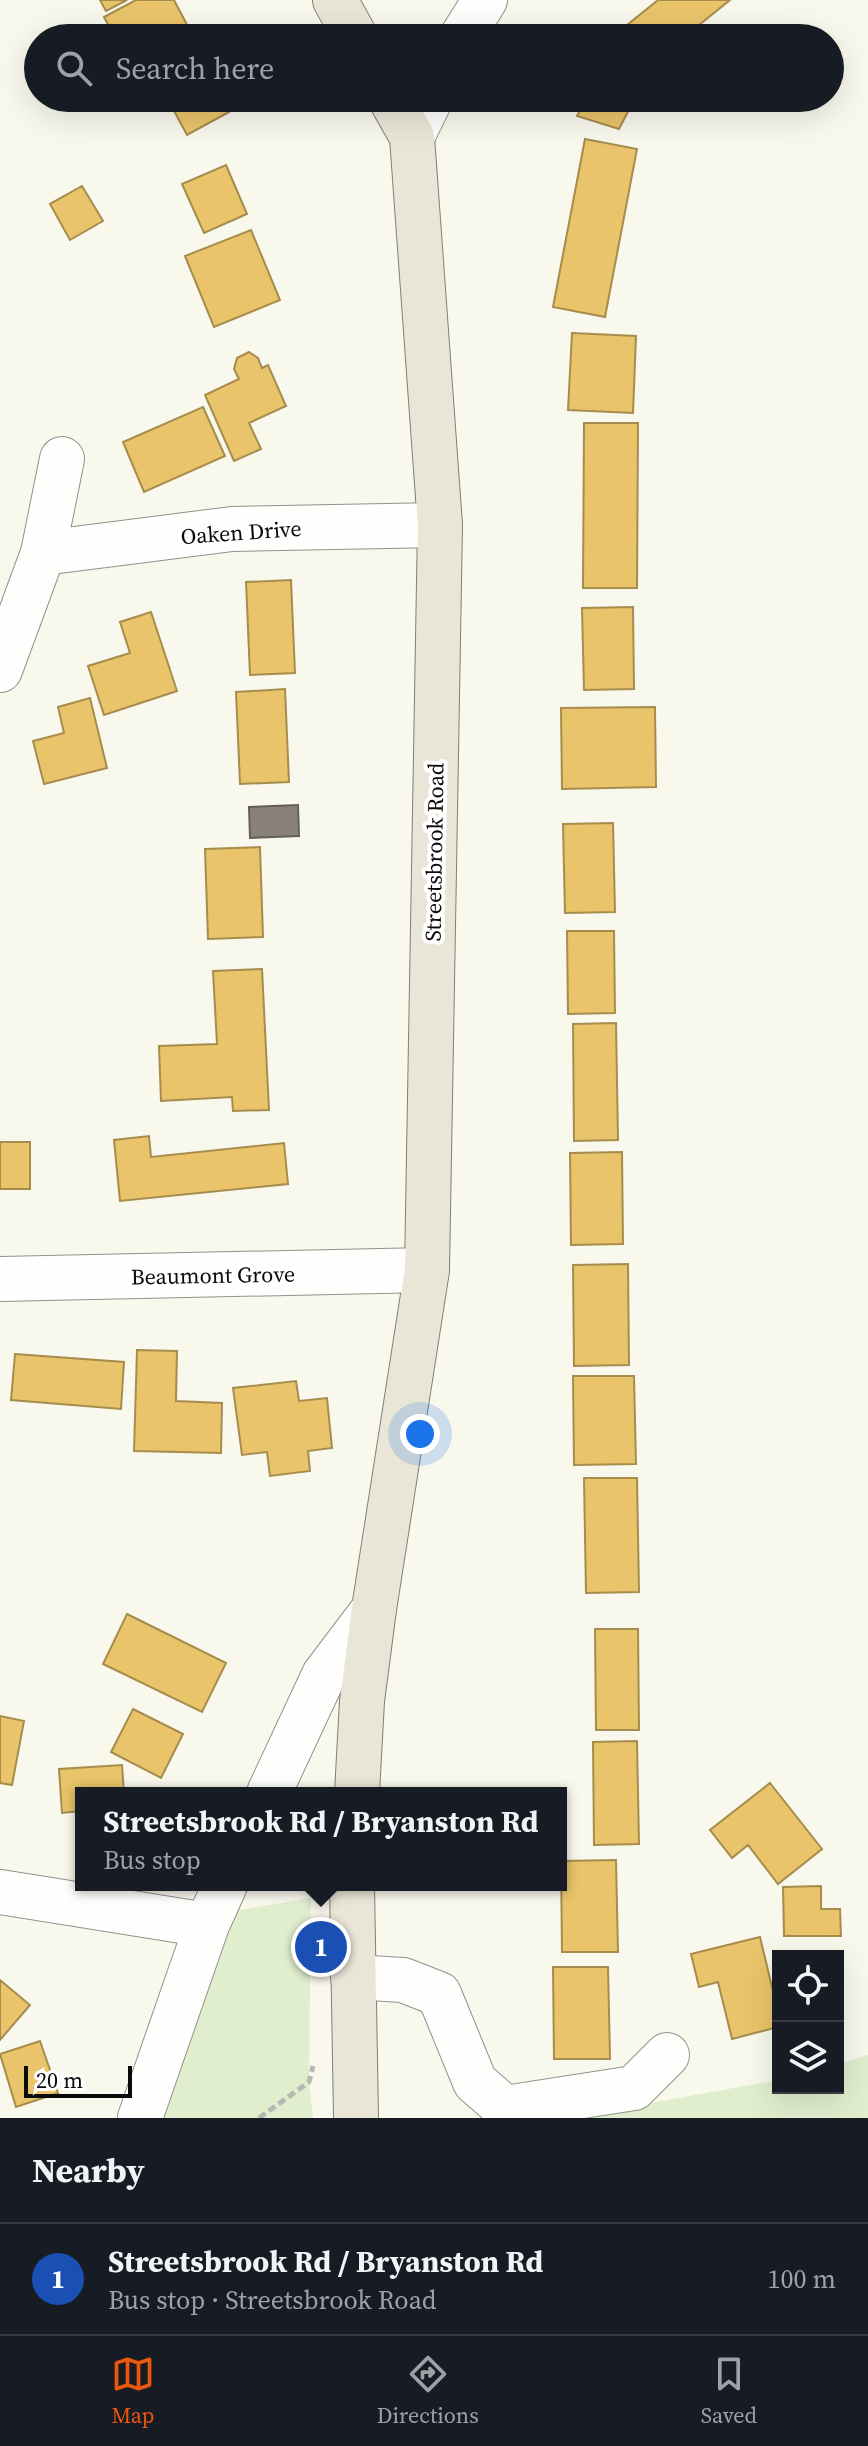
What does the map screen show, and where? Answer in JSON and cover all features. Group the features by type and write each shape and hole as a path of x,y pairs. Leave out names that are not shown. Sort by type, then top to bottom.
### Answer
{"main road":[{"path":"335,0 348,24"},
{"name":"Streetsbrook Road","path":"357,1787 362,1701 374,1609 427,1270 440,525 412,137 398,112"},
{"path":"352,1891 356,2118"}],"street":[{"path":"470,24 485,0"},
{"path":"412,137 424,112"},
{"path":"0,670 43,553 62,459"},
{"name":"Oaken Drive","path":"43,553 232,529 440,525"},
{"name":"Beaumont Grove","path":"0,1279 427,1270"},
{"name":"Streetsbrook Road","path":"272,1787 324,1675 374,1609"},
{"path":"140,2118 207,1925 222,1891"},
{"path":"0,1892 207,1925"},
{"path":"353,1977 403,1980 439,1994 475,2082 505,2108 634,2088 667,2055"}],"green space":[{"path":"311,1898 309,2082 313,2118 158,2118 222,1928 239,1910"},
{"path":"868,2055 868,2118 568,2118 772,2081 772,2094 844,2094 844,2062"}],"building: Homes":[{"path":"100,0 127,0 106,11"},
{"path":"136,0 174,0 187,24 108,24 104,17"},
{"path":"658,0 730,0 700,24 628,24"},
{"path":"175,112 229,112 187,135"},
{"path":"579,112 628,112 619,129 577,116"},
{"path":"585,139 637,149 605,317 553,307"},
{"path":"226,165 247,214 204,233 182,184"},
{"path":"82,186 103,221 70,240 50,204"},
{"path":"251,230 280,300 214,327 185,256"},
{"path":"572,333 636,336 633,413 568,410"},
{"path":"249,352 258,358 262,368 268,365 286,406 249,423 261,449 234,461 205,395 239,379 234,369 237,358"},
{"path":"203,407 225,456 144,492 123,442"},
{"path":"584,423 638,423 637,588 583,588"},
{"path":"291,580 295,673 250,675 246,582"},
{"path":"633,607 634,689 584,690 582,608"},
{"path":"151,612 177,691 104,715 88,666 130,653 120,622"},
{"path":"285,689 289,782 240,784 236,692"},
{"path":"90,698 107,768 44,784 33,741 64,733 58,707"},
{"path":"655,707 656,787 562,789 561,708"},
{"path":"613,823 615,912 565,913 563,824"},
{"path":"260,847 263,937 208,939 205,849"},
{"path":"567,931 614,931 615,1013 568,1014"},
{"path":"262,969 269,1110 233,1111 232,1097 161,1101 159,1046 217,1044 213,971"},
{"path":"616,1023 618,1140 574,1141 573,1024"},
{"path":"149,1136 151,1157 284,1143 288,1184 120,1201 114,1140"},
{"path":"0,1142 30,1142 30,1189 0,1189"},
{"path":"622,1152 623,1244 571,1245 570,1153"},
{"path":"628,1264 629,1365 574,1366 573,1265"},
{"path":"137,1350 177,1351 176,1401 222,1403 221,1453 134,1451"},
{"path":"15,1354 124,1362 121,1409 11,1400"},
{"path":"573,1376 634,1376 636,1464 574,1465"},
{"path":"296,1381 299,1401 327,1398 332,1448 308,1451 310,1471 270,1476 267,1452 242,1455 233,1388"},
{"path":"584,1478 637,1478 639,1592 586,1593"},
{"path":"127,1614 226,1663 202,1712 103,1664"},
{"path":"595,1629 638,1629 639,1730 596,1730"},
{"path":"133,1709 183,1734 161,1778 111,1752"},
{"path":"0,1716 24,1721 12,1785 0,1783"},
{"path":"637,1741 639,1844 594,1845 593,1742"},
{"path":"122,1765 124,1787 75,1787 75,1812 62,1813 59,1769"},
{"path":"770,1783 822,1849 778,1884 748,1845 732,1858 710,1830"},
{"path":"616,1860 618,1952 562,1952 561,1891 567,1891 567,1861"},
{"path":"821,1886 821,1909 840,1909 841,1936 784,1936 783,1887"},
{"path":"760,1937 772,1987 772,2029 732,2039 718,1982 699,1987 691,1954"},
{"path":"553,1967 608,1967 610,2059 554,2059"},
{"path":"0,1980 30,2005 0,2040"},
{"path":"40,2041 58,2093 16,2107 0,2054"}],"building: Industry":[{"path":"298,805 299,836 250,838 249,807"}],"place":[{"name":"Streetsbrook Rd / Bryanston Rd","path":"321,1947"}]}
